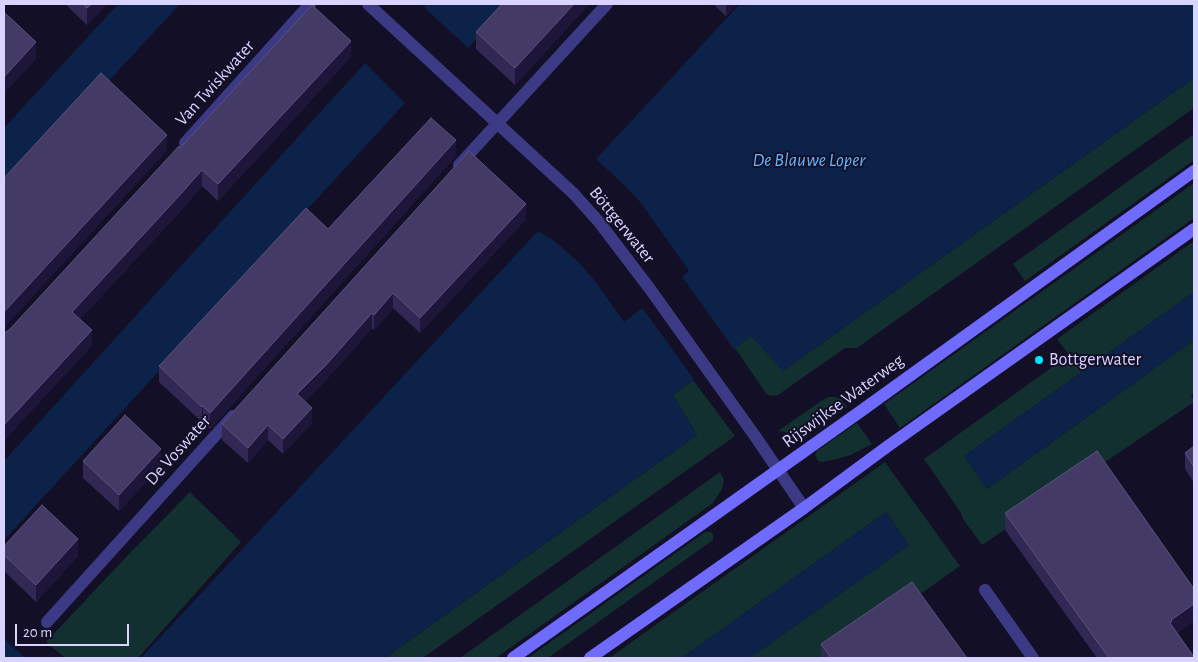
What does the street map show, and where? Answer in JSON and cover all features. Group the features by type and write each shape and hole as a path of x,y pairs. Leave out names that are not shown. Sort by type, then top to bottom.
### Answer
{"main road":[{"name":"Rijswijkse Waterweg","path":"513,658 1194,172"},
{"path":"590,658 804,508 1194,229"}],"street":[{"name":"Van Twiskwater","path":"179,150 310,4"},
{"name":"Böttgerwater","path":"368,4 574,194 600,222 650,289 804,508"},
{"path":"450,175 607,4"},
{"name":"De Voswater","path":"46,622 238,409"},
{"path":"985,590 1033,658"}],"green space":[{"path":"1194,78 1194,108 857,348 845,348 778,395 768,395 765,392 735,348 751,335 783,371"},
{"path":"1194,134 1194,160 1025,281 1013,264"},
{"path":"1194,183 1194,218 900,428 884,404"},
{"path":"1194,241 1194,292 964,456 987,489 1194,340 1194,393 1191,395 1194,402 982,545 924,459 1069,355 1057,339"},
{"path":"693,380 735,436 423,658 385,658 697,435 673,395"},
{"path":"829,397 841,399 847,407 820,427 811,431 795,434 778,431 824,399"},
{"path":"857,423 872,444 851,455 822,462 818,461 815,455 817,451"},
{"path":"885,462 960,566 830,658 750,658 909,545 886,512 682,658 609,658"},
{"path":"720,472 724,480 722,489 713,503 496,658 460,658"},
{"path":"190,492 241,542 138,658 65,658 46,642 129,554"},
{"path":"705,532 711,532 713,540 548,658 528,658"}],"water":[{"path":"118,4 180,4 105,85 4,186 4,128"},
{"path":"427,4 509,4 468,48 424,7"},
{"name":"De Blauwe Loper","path":"740,4 1194,4 1194,78 783,371 751,336 673,395 697,435 385,658 141,658 538,231 556,242 576,260 592,277 624,322 689,271 641,203 596,159"},
{"path":"365,63 405,103 4,540 4,461"},
{"path":"1194,292 1194,340 987,489 964,456"},
{"path":"886,512 909,545 750,658 682,658"},
{"path":"4,639 25,658 4,658"}],"pier":[{"path":"681,275 735,351 695,381 641,306"}],"building":[{"path":"83,4 92,4 87,8"},
{"path":"502,4 574,4 515,68 476,32"},
{"path":"312,5 351,41 218,184 202,170 72,312 92,330 4,425 4,332 10,329"},
{"path":"4,12 36,42 4,77"},
{"path":"101,73 167,135 4,312 4,178"},
{"path":"431,118 456,140 210,413 202,407 159,366 306,208 328,229"},
{"path":"469,151 526,204 420,318 393,293 297,394 312,408 283,439 268,425 248,448 222,424"},
{"path":"125,415 161,449 119,495 83,461"},
{"path":"1194,446 1194,467 1185,453"},
{"path":"1097,451 1194,589 1194,604 1171,620 1170,623 1194,658 1109,658 1005,513"},
{"path":"42,505 78,539 36,585 4,555 4,546"},
{"path":"912,582 967,658 831,658 821,644"}],"place":[{"name":"Bottgerwater","path":"1039,360"}]}
